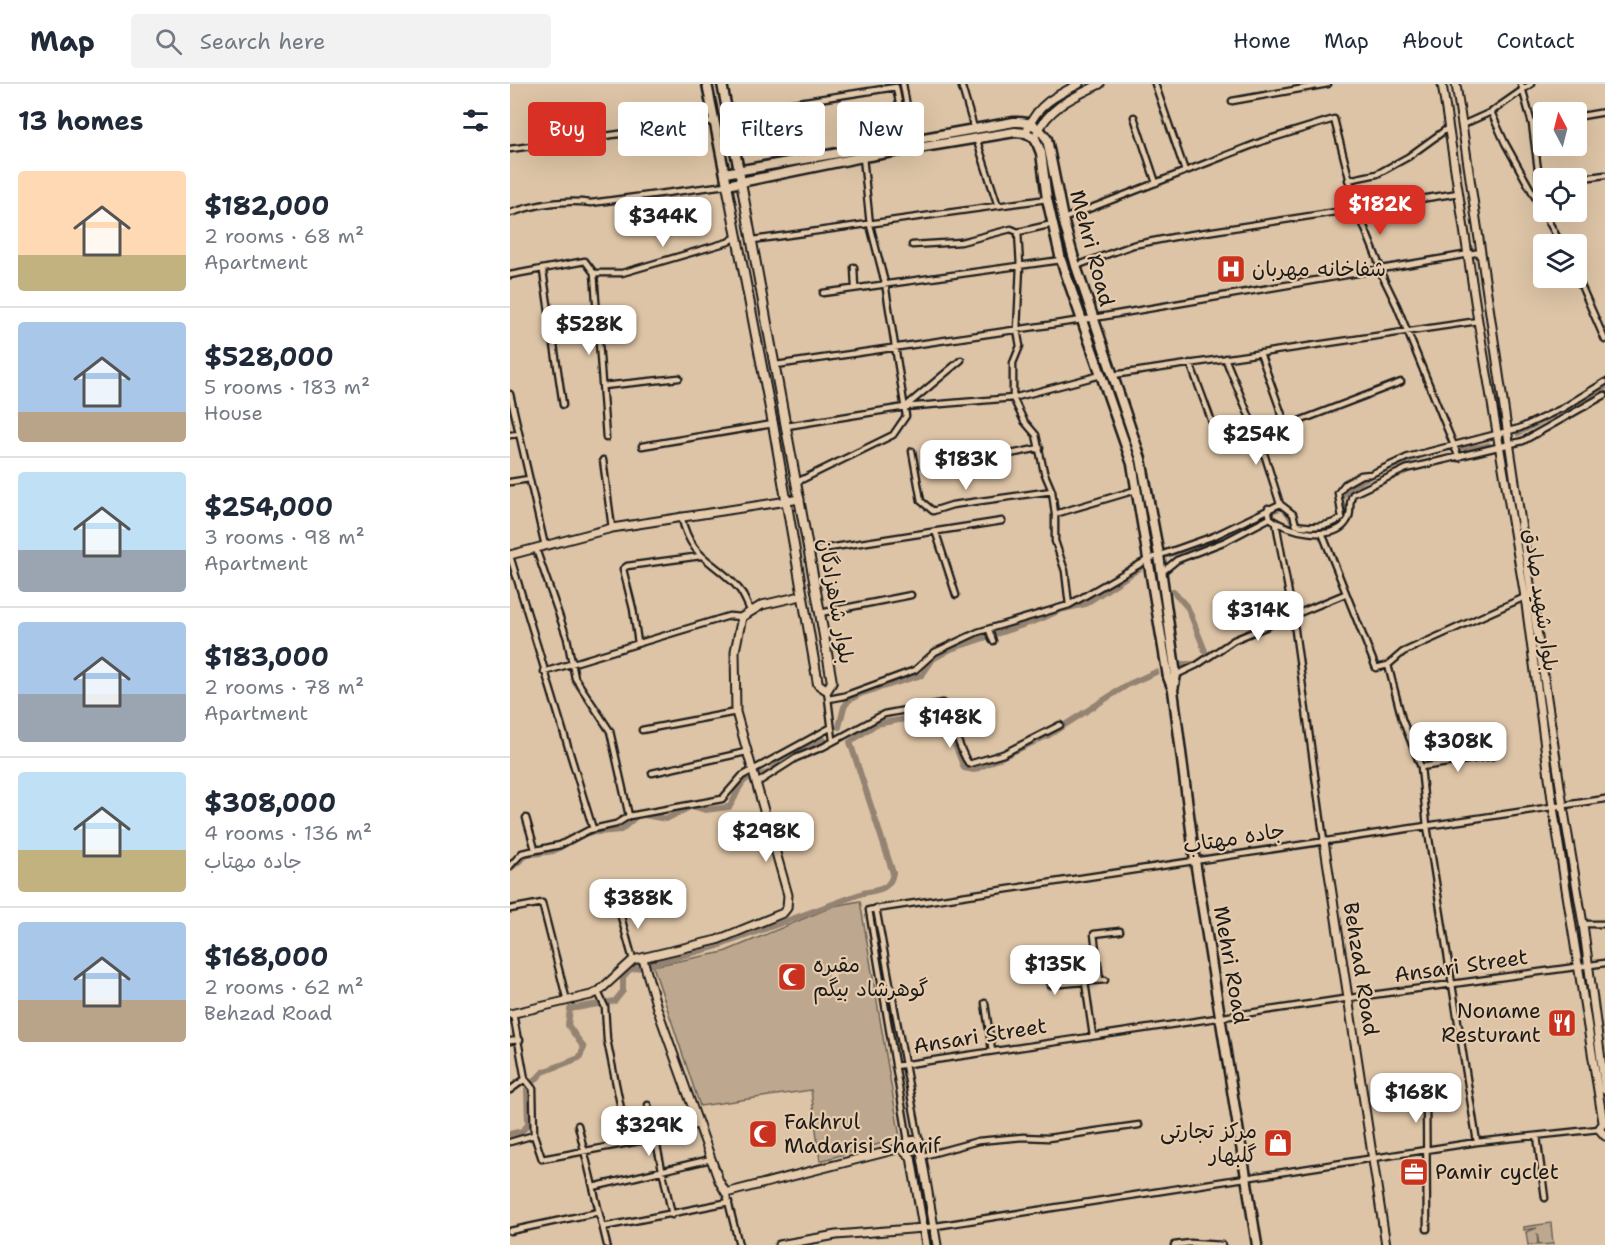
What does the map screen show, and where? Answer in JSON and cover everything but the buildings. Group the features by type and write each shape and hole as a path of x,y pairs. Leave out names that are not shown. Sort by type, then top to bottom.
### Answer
{"highway":[{"path":"707,84 728,185 869,156"},
{"path":"722,84 726,102"},
{"path":"924,136 1014,122 1030,123 1040,128"},
{"name":"Mehri Road","path":"1040,128 1047,139 1063,219 1092,318 1141,459 1159,555 1173,690 1195,861 1222,1016 1257,1245"},
{"path":"924,147 1026,133 1035,138"},
{"name":"Mehri Road","path":"1035,138 1041,153 1047,199 1061,260 1132,464 1172,676"},
{"path":"724,173 837,152"},
{"path":"736,156 741,183"}],"main road":[{"path":"1026,133 1030,123 1051,98 1079,84"},
{"path":"1035,138 1046,116 1057,106 1100,84"},
{"name":"بلوار شهید صادق","path":"1442,84 1478,321 1525,597 1553,807 1605,1090"},
{"name":"بلوار شهید صادق","path":"1456,84 1563,806 1584,924 1584,966 1604,1131"},
{"name":"بلوار شاهزادگان","path":"728,185 773,424 818,684 827,690 832,682 741,183"},
{"path":"510,556 612,528 800,499"},
{"path":"511,1013 599,996 633,960 717,940 783,913 788,908 788,895 736,712 735,651 742,617 750,610 801,596"},
{"name":"Behzad Road","path":"1324,841 1350,998 1386,1245"},
{"path":"644,959 645,968 711,1159 726,1193 901,1148 908,1141 919,1140 937,1245"},
{"path":"901,1148 911,1157 926,1245"},
{"path":"779,1245 836,1235 923,1228"}],"street":[{"path":"903,84 905,102"},
{"path":"961,84 974,128"},
{"path":"1155,84 1185,171"},
{"path":"1232,101 1329,84"},
{"path":"1462,125 1491,112 1521,87 1531,84"},
{"path":"794,102 895,85 899,102"},
{"path":"1521,87 1532,124 1539,168"},
{"path":"1491,112 1555,234"},
{"path":"1587,115 1605,112"},
{"path":"1134,117 1156,183"},
{"path":"1063,219 1263,141 1334,119 1357,209 1459,458"},
{"path":"510,149 714,121"},
{"path":"1348,180 1377,174 1408,157 1449,127"},
{"path":"976,138 998,206"},
{"path":"797,482 892,435 906,416 897,347 885,283 870,225 863,157"},
{"path":"1587,177 1605,175"},
{"path":"510,213 526,207 571,201 591,204 728,185"},
{"path":"1077,266 1133,245 1174,237 1459,193"},
{"path":"753,240 1047,199"},
{"path":"912,245 945,245 1011,229 1018,232 1053,224"},
{"path":"1018,232 1020,266 1017,330 1020,346 1013,363 1013,398 1024,421 1036,435 1052,491 1056,514 1055,541 1065,571 1069,604"},
{"path":"594,273 622,273 728,242 736,237"},
{"path":"776,365 1082,320 1381,271 1481,252"},
{"path":"822,292 1061,260"},
{"path":"510,275 543,271 577,261 585,261 594,273 606,438"},
{"path":"854,267 855,288"},
{"path":"543,271 563,405"},
{"path":"1582,288 1605,340"},
{"path":"1113,375 1478,321"},
{"path":"1260,353 1286,426 1401,382"},
{"path":"1225,358 1262,447 1280,504 1293,514 1296,525 1309,528 1333,524 1342,518 1338,493 1345,484 1408,457 1455,448 1508,433 1563,408 1605,382"},
{"path":"905,407 961,360"},
{"path":"1190,363 1216,433"},
{"path":"787,426 905,407 1013,398 1102,375"},
{"path":"603,386 679,378"},
{"path":"510,394 545,546"},
{"path":"1269,508 1270,518 1276,523 1301,532 1323,533 1346,524 1350,517 1348,501 1353,494 1406,470 1510,446 1544,432 1605,396"},
{"path":"642,446 773,424"},
{"path":"510,435 519,434"},
{"path":"951,466 1040,448"},
{"path":"912,451 921,501 933,511 952,505 1052,491"},
{"path":"603,460 612,528"},
{"path":"510,482 529,479"},
{"path":"1056,514 1137,489"},
{"path":"829,699 844,696 915,670 935,652 978,632 1069,604 1159,555 1214,536 1280,504"},
{"path":"681,516 686,538 701,556 740,590 750,610"},
{"path":"1161,573 1177,560 1226,541 1270,518"},
{"path":"809,551 1002,521"},
{"path":"1276,523 1293,616 1324,841"},
{"path":"936,533 956,595"},
{"path":"1323,533 1345,594 1376,668 1388,665 1403,652 1525,597"},
{"path":"536,549 574,664 575,678 610,731 629,816"},
{"path":"510,556 593,829"},
{"path":"638,643 623,568 701,556"},
{"path":"1172,676 1197,665 1234,640 1345,594"},
{"path":"820,613 911,595"},
{"path":"544,672 729,616 742,617"},
{"path":"989,630 993,641"},
{"path":"1388,665 1402,719 1421,767 1427,826 1477,1142"},
{"path":"827,690 833,740"},
{"path":"757,783 796,758 823,747 884,714 943,703 952,717 964,757 969,764 1004,754 1060,725"},
{"path":"642,730 736,712"},
{"path":"510,866 522,854 535,849 560,845 593,829 616,824 629,816 722,799 742,776 830,728"},
{"path":"652,773 746,752"},
{"path":"1421,767 1493,756"},
{"name":"جاده مهتاب","path":"895,1066 869,910 1605,799"},
{"path":"526,818 535,849"},
{"path":"510,909 542,903 567,1001"},
{"path":"618,906 633,960"},
{"path":"876,908 919,1140"},
{"path":"1584,924 1605,924"},
{"path":"1042,956 1050,985 1103,980 1094,934 1120,931"},
{"name":"Ansari Street","path":"895,1066 1222,1016 1605,963"},
{"path":"1085,982 1093,1036"},
{"path":"599,996 605,1006 607,1040 628,1143"},
{"path":"985,1003 992,1051"},
{"path":"511,1013 520,1040 525,1079 532,1089 534,1135 542,1159 656,1138 700,1124"},
{"path":"510,1041 520,1040"},
{"path":"895,1066 908,1141"},
{"path":"510,1090 525,1079"},
{"path":"1426,1096 1427,1229"},
{"path":"648,1105 672,1215"},
{"path":"578,1125 607,1245"},
{"path":"923,1156 978,1141 1023,1137 1048,1138 1139,1125"},
{"path":"923,1228 1247,1177 1373,1160 1477,1142 1604,1131"},
{"path":"510,1142 534,1135"},
{"path":"1537,1136 1545,1198"},
{"path":"592,1187 711,1159"},
{"path":"726,1193 739,1245"},
{"path":"603,1227 729,1202"},
{"path":"510,1231 599,1212"},
{"path":"1174,1245 1191,1243 1222,1245"}],"shaded area":[{"path":"860,901 900,1138 820,1161 811,1090 700,1106 653,966 724,952 834,906"},
{"path":"1551,1223 1553,1244 1539,1245 1537,1233 1538,1245 1528,1245 1526,1232 1537,1228 1524,1230 1524,1227"}],"waterway":[{"path":"1568,407 1605,387"},
{"path":"1518,433 1551,416"},
{"path":"1164,556 1229,534 1262,514 1284,507 1296,527 1315,529 1333,526 1344,520 1341,497 1362,480 1392,466 1439,451 1456,447 1488,445"},
{"path":"839,727 844,707 849,700 860,694 922,675 933,659 951,649 1041,619 1060,610 1085,604 1140,568"},
{"path":"1173,591 1188,608 1207,656 1197,664 1181,664"},
{"path":"510,1134 522,1131 528,1125 527,1089 543,1072 579,1058 584,1048 568,1025 570,1009 615,1001 623,991 623,977 629,970 718,946 863,893 878,890 889,883 893,873 850,742 876,724 911,718 933,709 943,714 964,768 974,770 1049,735 1129,684 1156,672"},
{"path":"760,775 768,773 788,756 824,740"},
{"path":"510,869 527,855 553,851 586,833 621,830 639,814 666,819 692,806 705,810 729,807 741,784 747,779"}],"place":[{"name":"شفاخانه مهربان","path":"1231,269"},
{"name":"مقبره گوهرشاد بیگم","path":"792,977"},
{"name":"Noname Resturant","path":"1562,1023"},
{"name":"Fakhrul Madarisi Sharif","path":"763,1134"},
{"name":"مرکز تجارتی گلبهار","path":"1278,1143"},
{"name":"Pamir cyclet","path":"1414,1172"}]}
